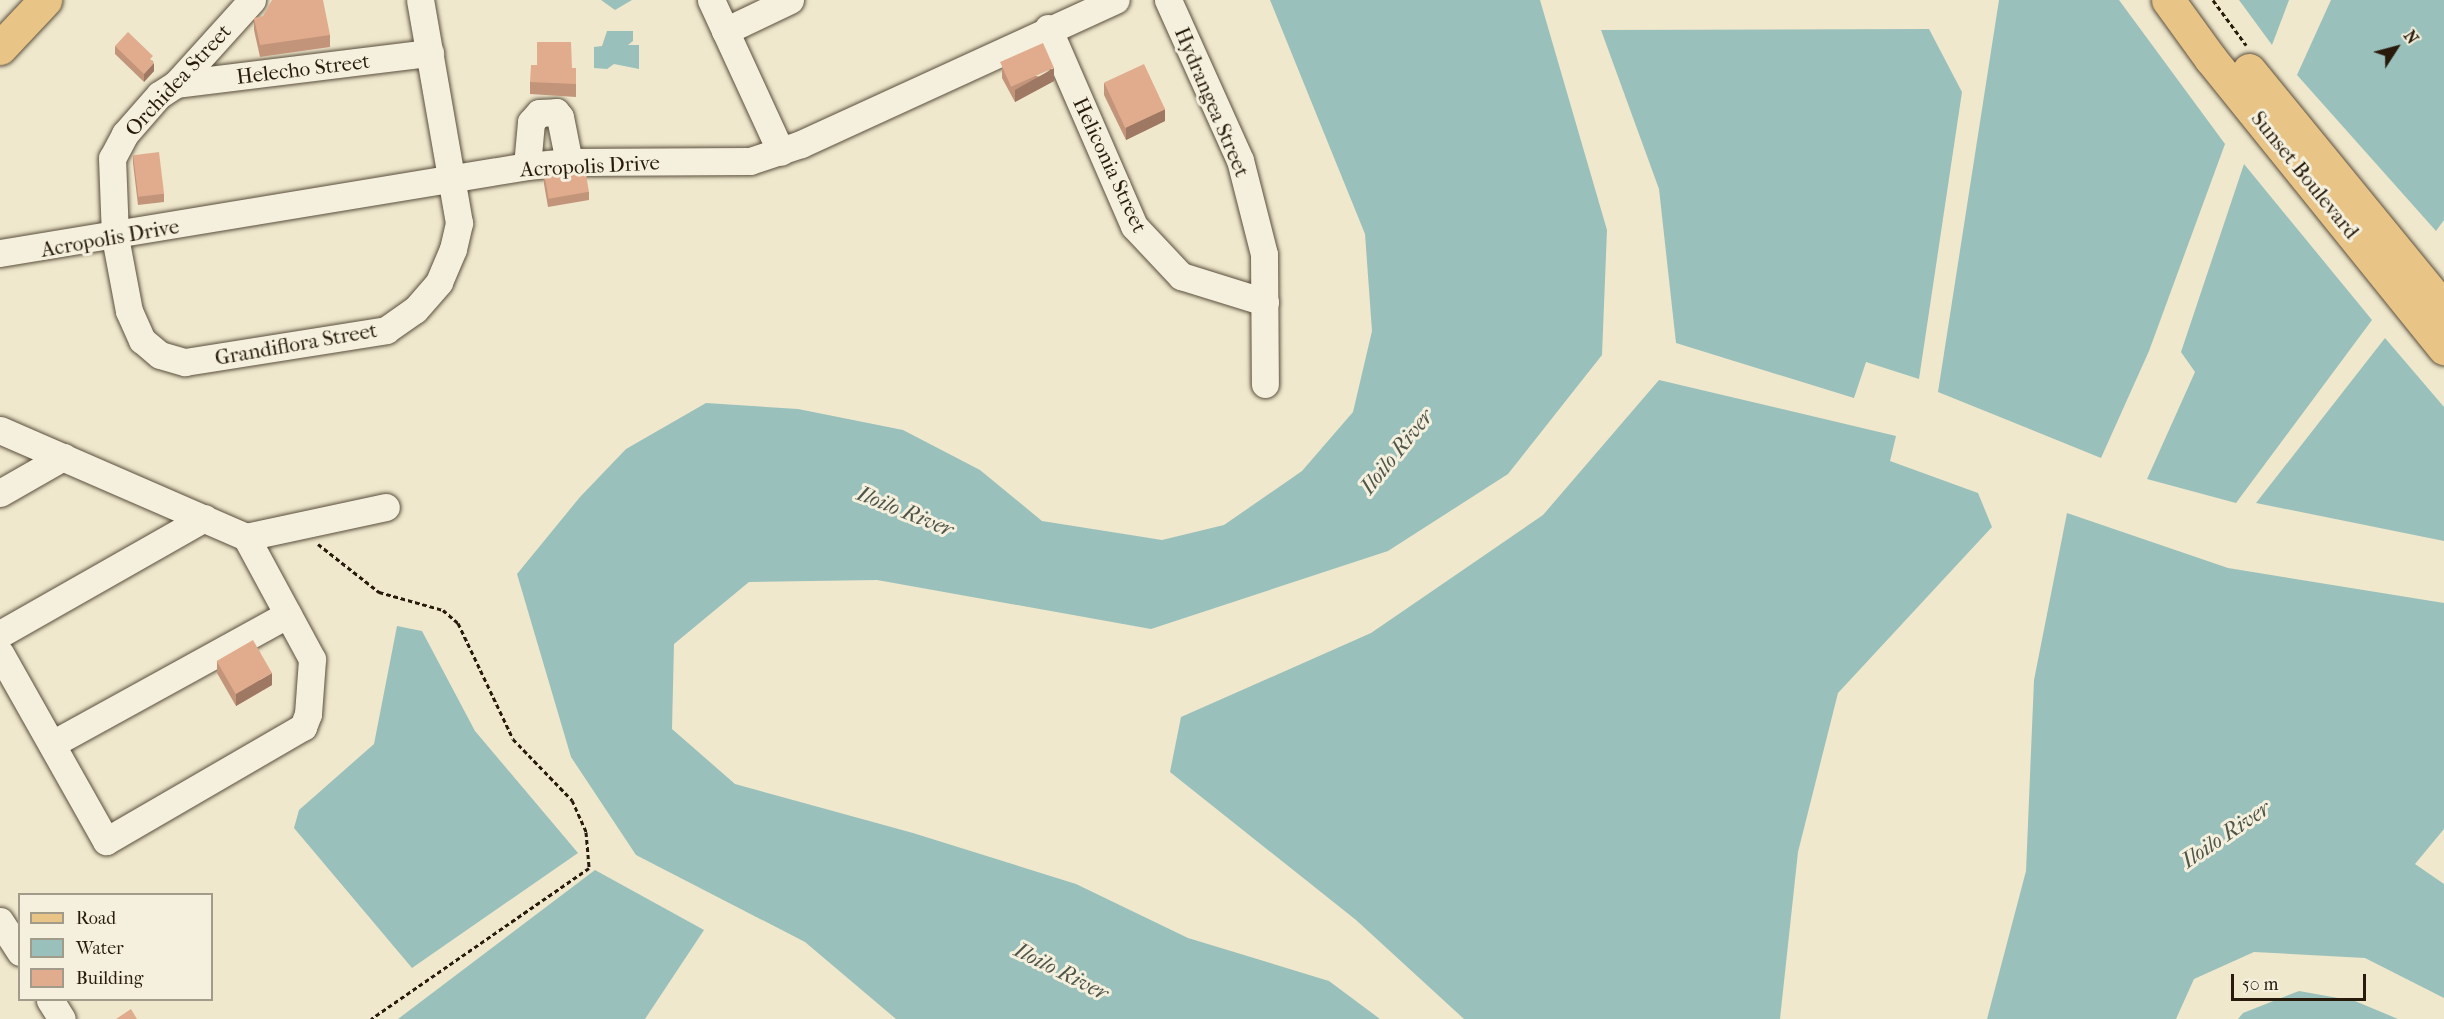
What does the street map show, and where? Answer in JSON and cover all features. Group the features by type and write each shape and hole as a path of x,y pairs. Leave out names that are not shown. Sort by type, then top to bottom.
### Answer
{"main road":[{"path":"0,48 45,0"},
{"name":"Sunset Boulevard","path":"2168,0 2444,308"},
{"name":"Sunset Boulevard","path":"2196,0 2258,100 2444,348"}],"street":[{"name":"Orchidea Street","path":"114,237 112,158 132,126 159,95 176,84 252,0"},
{"path":"420,0 452,179"},
{"path":"711,0 781,152"},
{"path":"725,31 790,0"},
{"name":"Acropolis Drive","path":"0,253 114,237 527,166 569,162 750,161 781,152 1048,28 1116,0"},
{"name":"Hydrangea Street","path":"1168,0 1240,160 1264,254 1265,384"},
{"name":"Heliconia Street","path":"1048,28 1134,226 1181,276 1265,302"},
{"name":"Helecho Street","path":"176,84 430,53"},
{"path":"527,166 531,122 540,113 556,112 560,117 569,162"},
{"name":"Grandiflora Street","path":"114,237 129,311 142,340 160,355 185,362 386,330 415,310 442,274 459,224 452,179"},
{"path":"0,430 246,537 386,507"},
{"path":"0,493 63,457"},
{"path":"0,634 204,518"},
{"path":"0,653 106,841 303,727 308,714 312,659 246,537"},
{"path":"52,744 288,614"},
{"path":"0,921 18,949"},
{"path":"51,1001 62,1019"}],"path":[{"path":"296,526 379,592 443,610 458,623 513,739 572,800 586,832 589,868 371,1019"}],"water":[{"path":"601,0 632,0 615,10"},
{"name":"Iloilo River","path":"1270,0 1540,0 1607,230 1602,355 1508,474 1388,551 1151,629 877,580 749,582 674,644 672,729 735,784 913,833 1076,884 1188,938 1329,981 1380,1019 896,1019 805,942 636,855 571,757 517,574 580,497 626,449 706,403 798,409 903,430 980,470 1042,521 1162,540 1224,525 1302,471 1353,412 1372,331 1365,234"},
{"path":"1999,0 2119,0 2225,144 2149,351 2101,458 1938,392"},
{"path":"2239,0 2289,0 2272,45"},
{"path":"2331,0 2444,0 2444,220 2436,231 2297,75"},
{"path":"1929,29 1962,92 1919,379 1866,362 1854,398 1676,343 1659,189 1601,30"},
{"path":"607,31 633,31 633,41 628,45 639,45 639,69 614,64 607,69 594,68 594,47 602,46"},
{"path":"2244,164 2372,320 2236,503 2147,479 2195,372 2181,352"},
{"path":"2385,338 2444,407 2444,541 2256,503"},
{"path":"1659,380 1896,436 1890,461 1978,493 1992,527 1838,693 1798,852 1780,1019 1464,1019 1356,920 1170,772 1181,717 1371,633 1543,515"},
{"name":"Iloilo River","path":"2067,513 2228,568 2444,603 2444,829 2415,864 2444,884 2444,998 2365,958 2254,952 2194,979 2176,1019 1987,1019 2026,871 2034,680"},
{"path":"397,626 422,631 475,731 578,853 412,968 294,828 299,810 374,744"},
{"path":"595,870 704,930 645,1019 398,1019"},
{"path":"2299,991 2355,1001 2398,1019 2238,1019 2243,1013"}],"building":[{"path":"272,0 323,0 330,35 260,45 254,18 263,16"},
{"path":"128,32 153,56 150,59 154,63 144,74 115,46"},
{"path":"537,42 571,42 572,68 576,68 576,84 530,82 531,65 537,65"},
{"path":"1043,43 1054,68 1011,87 1000,62"},
{"path":"1144,64 1165,109 1125,128 1104,83"},
{"path":"159,152 164,194 138,197 133,155"},
{"path":"585,169 589,192 549,199 545,176"},
{"path":"253,640 272,673 236,694 217,661"},
{"path":"131,1009 137,1019 116,1019"}]}
